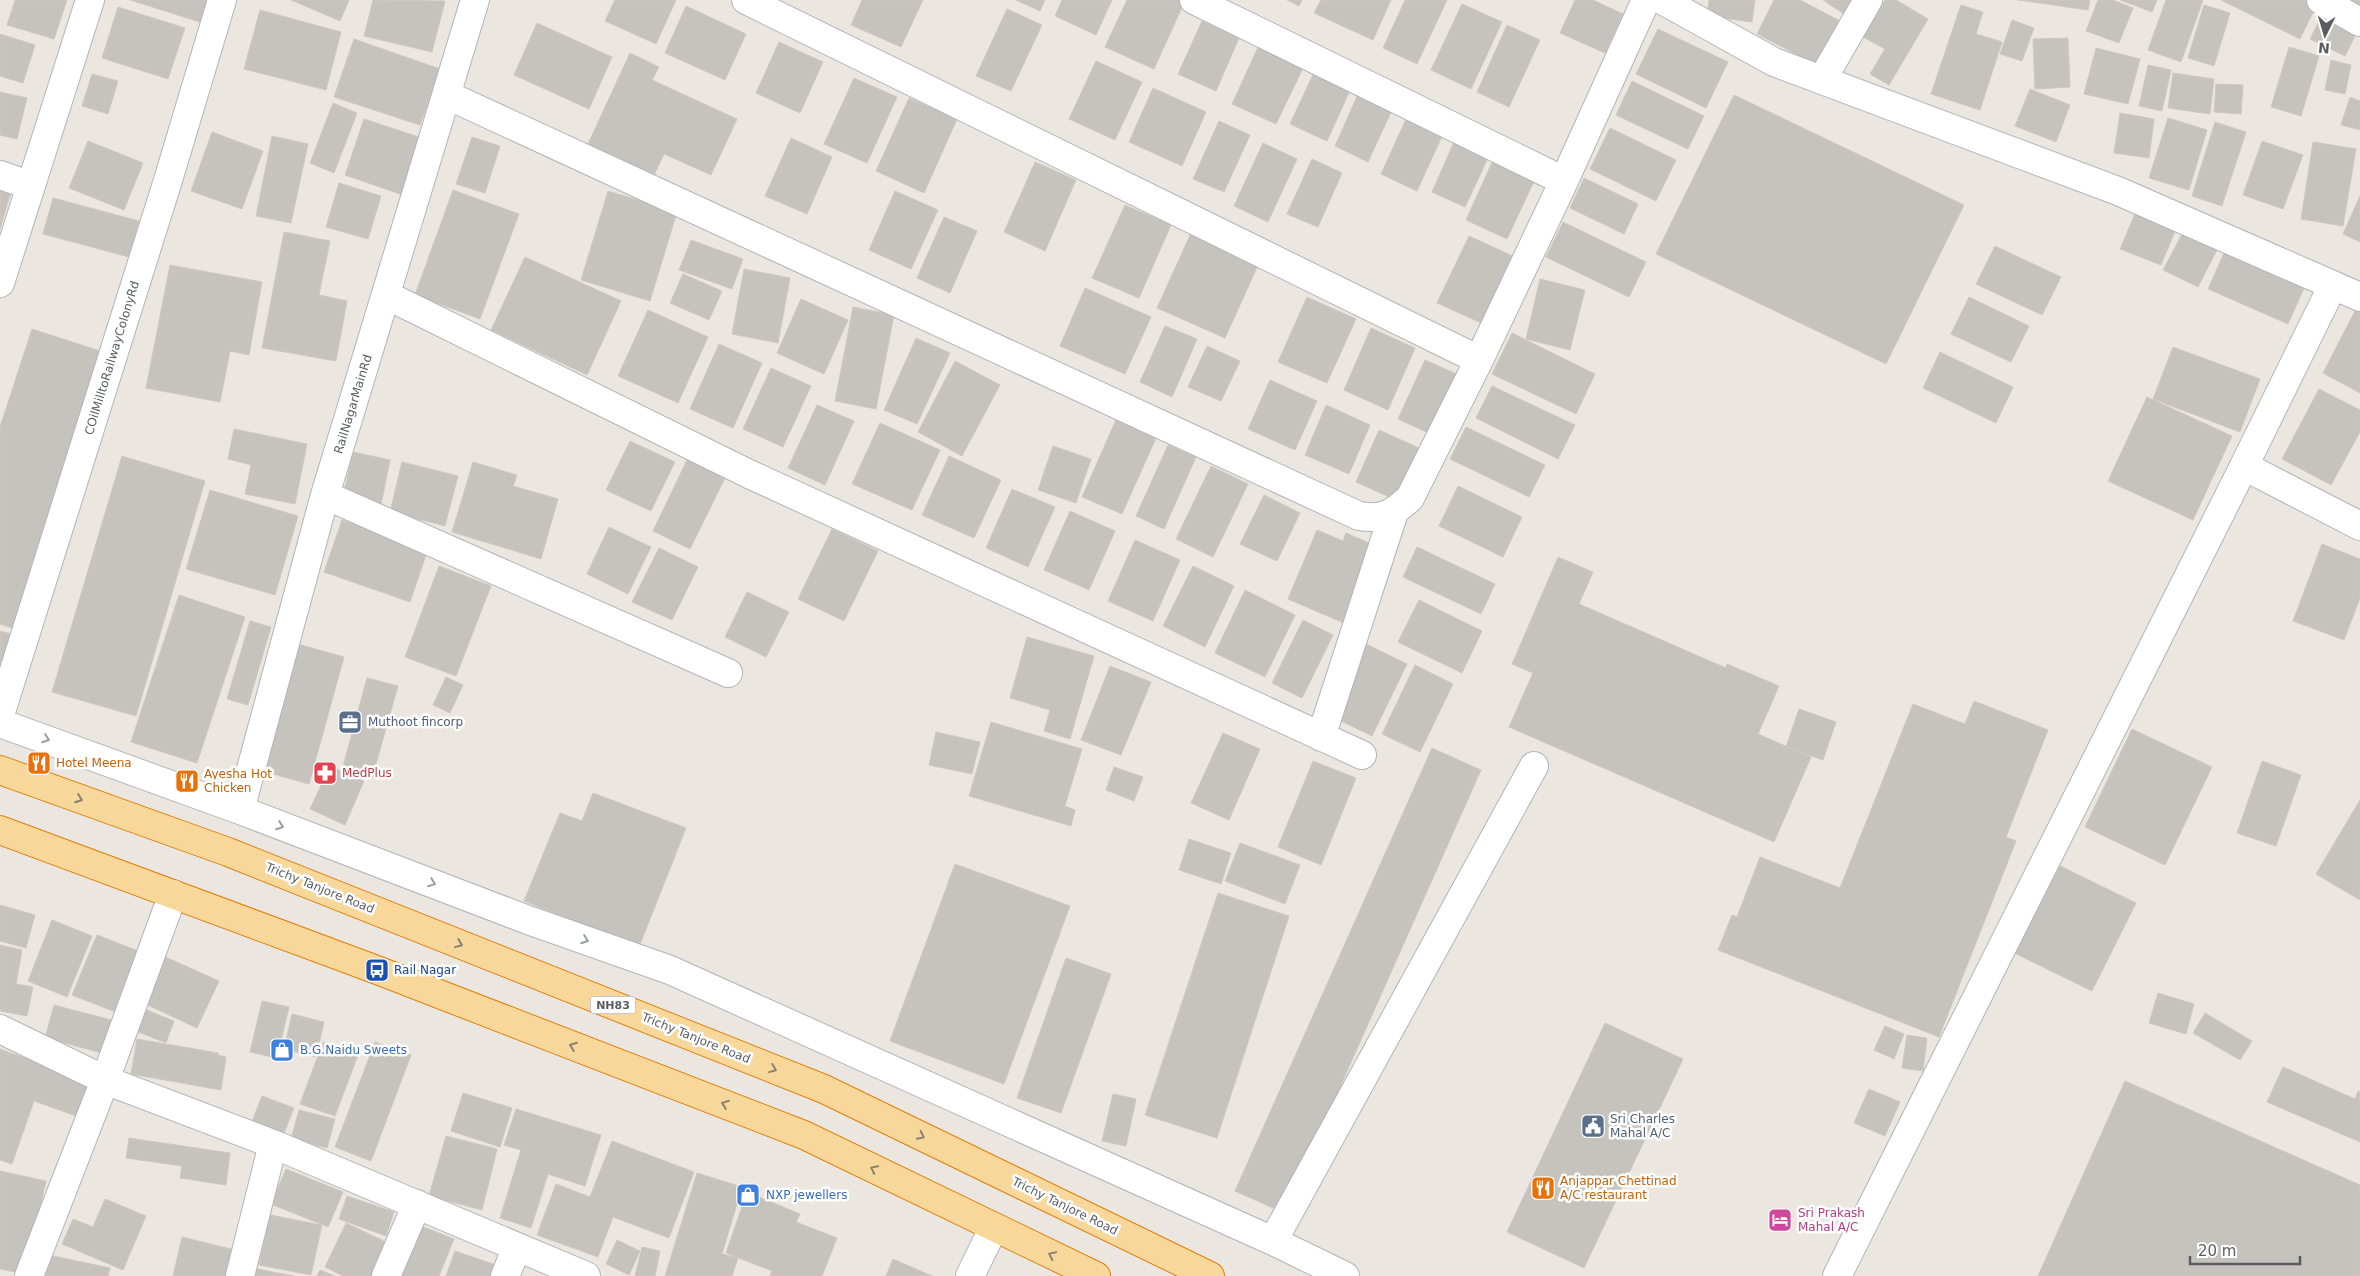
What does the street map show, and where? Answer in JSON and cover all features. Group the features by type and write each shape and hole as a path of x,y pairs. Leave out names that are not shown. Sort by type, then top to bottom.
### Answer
{"highway":[{"name":"Trichy Tanjore Road","path":"0,770 228,852 824,1089 1210,1276"},
{"path":"0,830 376,970 804,1135 1096,1276"}],"street":[{"path":"0,283 90,0"},
{"name":"COilMilltoRailwayColonyRd","path":"0,715 166,187 222,0"},
{"name":"RailNagarMainRd","path":"240,810 325,495 475,0"},
{"path":"746,0 1479,360"},
{"path":"1194,0 1564,181"},
{"path":"447,95 1359,516 1375,518 1394,512 1410,498 1479,360 1564,181 1646,0"},
{"path":"1662,0 1774,62 2118,191 2360,297"},
{"path":"1822,80 1868,0"},
{"path":"2321,0 2360,22"},
{"path":"0,175 31,186"},
{"path":"1837,1276 2333,285"},
{"path":"386,295 749,474 1362,755"},
{"path":"2244,466 2360,526"},
{"path":"325,495 728,674"},
{"path":"1321,737 1394,512"},
{"path":"0,723 240,810 528,920 670,970 1273,1241 1345,1276"},
{"path":"1273,1241 1534,766"},
{"path":"29,1276 106,1080 173,894"},
{"path":"0,1029 106,1080 273,1144 586,1276"},
{"path":"240,1276 273,1144"},
{"path":"386,1276 417,1204"},
{"path":"970,1276 994,1227"},
{"path":"506,1276 517,1246"}],"building":[{"path":"15,0 67,0 54,39 7,25"},
{"path":"130,0 210,0 203,23"},
{"path":"291,0 349,0 340,21"},
{"path":"373,0 445,1 432,52 364,36"},
{"path":"615,0 676,0 656,44 605,21"},
{"path":"862,0 923,0 901,47 851,25"},
{"path":"1016,0 1045,0 1040,11"},
{"path":"1062,0 1112,0 1096,35 1055,16"},
{"path":"1127,0 1178,0 1184,3 1154,69 1105,47"},
{"path":"1287,0 1302,0 1299,6"},
{"path":"1321,0 1391,0 1373,40 1314,13"},
{"path":"1405,0 1447,0 1417,64 1383,48"},
{"path":"1575,0 1593,0 1623,14 1605,53 1560,33"},
{"path":"1709,0 1755,0 1752,22 1707,16"},
{"path":"1774,0 1800,0 1840,21 1817,65 1757,34"},
{"path":"1823,0 1857,0 1847,16"},
{"path":"1885,0 1896,0 1928,19 1889,85 1870,74 1885,49 1863,37"},
{"path":"2018,0 2090,0 2088,10"},
{"path":"2098,0 2113,0 2133,8 2119,43 2086,31"},
{"path":"2120,0 2157,0 2152,12"},
{"path":"2166,0 2203,0 2181,62 2148,50"},
{"path":"2221,0 2314,0 2318,2 2300,39"},
{"path":"2339,0 2360,0 2360,13"},
{"path":"1462,4 1502,22 1471,89 1431,70"},
{"path":"1961,5 1983,12 1976,34 2002,42 1980,110 1931,94"},
{"path":"2204,5 2230,13 2214,66 2188,58"},
{"path":"686,6 746,34 725,80 665,53"},
{"path":"118,7 185,28 168,79 102,58"},
{"path":"1007,9 1042,25 1011,91 976,76"},
{"path":"260,10 341,32 326,90 244,69"},
{"path":"2324,11 2359,28 2345,56 2310,39"},
{"path":"2012,20 2034,28 2022,61 2000,54"},
{"path":"1202,21 1239,38 1216,91 1178,74"},
{"path":"537,23 612,57 589,109 514,75"},
{"path":"1507,25 1540,40 1509,107 1477,92"},
{"path":"1658,29 1728,62 1706,108 1636,74"},
{"path":"0,34 35,45 23,83 0,76"},
{"path":"2068,38 2070,87 2035,89 2033,39"},
{"path":"354,39 440,69 420,125 334,97"},
{"path":"779,42 823,62 800,113 756,93"},
{"path":"1260,43 1305,64 1276,124 1232,104"},
{"path":"2289,47 2319,56 2301,116 2271,107"},
{"path":"2096,48 2140,59 2128,104 2084,94"},
{"path":"630,53 659,67 652,80 737,119 711,175 664,154 654,175 588,144"},
{"path":"2331,60 2351,65 2345,94 2325,90"},
{"path":"1096,61 1142,82 1115,140 1069,119"},
{"path":"2148,65 2171,70 2162,111 2139,106"},
{"path":"1316,68 1353,84 1327,141 1290,124"},
{"path":"2173,73 2214,79 2210,114 2168,108"},
{"path":"92,74 118,81 108,114 82,106"},
{"path":"854,78 897,97 867,163 824,144"},
{"path":"1632,81 1704,116 1688,149 1616,115"},
{"path":"2216,84 2243,85 2241,114 2214,112"},
{"path":"1153,88 1206,112 1182,166 1129,142"},
{"path":"2030,89 2070,105 2056,142 2015,126"},
{"path":"0,92 27,98 17,139 0,135"},
{"path":"1358,94 1392,110 1368,162 1335,146"},
{"path":"1734,95 1964,205 1886,364 1656,254"},
{"path":"2350,97 2360,101 2360,130 2341,125"},
{"path":"909,98 957,119 924,193 876,171"},
{"path":"333,103 357,113 334,173 310,163"},
{"path":"2120,113 2154,119 2149,158 2114,153"},
{"path":"1407,117 1443,134 1417,191 1381,174"},
{"path":"2168,118 2207,130 2189,190 2149,178"},
{"path":"364,119 422,138 403,195 345,175"},
{"path":"1219,121 1250,135 1224,192 1193,179"},
{"path":"2215,122 2246,132 2222,206 2192,196"},
{"path":"1610,128 1676,160 1656,201 1590,169"},
{"path":"212,132 263,151 242,209 191,191"},
{"path":"272,136 308,144 291,223 256,216"},
{"path":"472,137 500,146 485,193 456,184"},
{"path":"791,138 832,157 807,214 765,196"},
{"path":"88,141 143,163 124,210 69,188"},
{"path":"2262,141 2303,155 2283,209 2243,195"},
{"path":"1454,142 1488,158 1465,207 1432,192"},
{"path":"2313,142 2356,149 2343,226 2301,219"},
{"path":"1263,143 1297,159 1268,222 1234,206"},
{"path":"1494,158 1536,177 1507,239 1466,220"},
{"path":"1312,159 1342,173 1318,227 1287,214"},
{"path":"1035,162 1076,180 1045,251 1004,232"},
{"path":"1584,178 1638,204 1624,234 1570,208"},
{"path":"339,183 381,196 368,239 326,227"},
{"path":"0,189 11,192 0,229"},
{"path":"453,190 519,214 480,319 415,295"},
{"path":"608,191 677,212 650,301 581,280"},
{"path":"895,191 938,210 911,269 869,250"},
{"path":"2360,196 2360,242 2343,234"},
{"path":"53,198 139,221 129,257 43,234"},
{"path":"1125,205 1171,225 1139,298 1092,278"},
{"path":"2138,207 2178,224 2161,265 2120,249"},
{"path":"944,217 977,231 950,293 917,278"},
{"path":"1563,222 1646,262 1629,297 1546,257"},
{"path":"2187,225 2221,242 2198,287 2163,270"},
{"path":"284,232 330,241 319,295 347,301 336,361 262,348"},
{"path":"1191,233 1259,263 1225,338 1157,308"},
{"path":"1469,236 1519,259 1488,326 1437,303"},
{"path":"691,240 743,259 732,289 679,270"},
{"path":"2230,240 2310,275 2288,324 2208,289"},
{"path":"1995,246 2061,277 2042,315 1976,284"},
{"path":"525,257 621,301 587,375 491,330"},
{"path":"170,265 262,282 249,355 230,351 220,402 146,388"},
{"path":"744,269 790,278 778,343 732,334"},
{"path":"683,274 722,291 709,320 670,303"},
{"path":"1540,279 1585,290 1570,350 1526,339"},
{"path":"1085,288 1151,317 1125,374 1060,346"},
{"path":"1307,297 1356,319 1327,383 1278,362"},
{"path":"1969,297 2029,326 2011,362 1951,334"},
{"path":"801,299 848,320 824,374 777,353"},
{"path":"853,307 894,315 876,409 835,401"},
{"path":"2357,307 2360,309 2360,393 2323,373"},
{"path":"648,310 708,337 678,403 618,376"},
{"path":"1165,326 1197,339 1172,397 1140,382"},
{"path":"1371,328 1415,348 1388,410 1344,390"},
{"path":"32,329 103,352 15,629 0,624 0,427"},
{"path":"1512,333 1595,374 1576,414 1492,374"},
{"path":"916,338 950,353 917,424 884,410"},
{"path":"719,344 762,363 733,428 690,409"},
{"path":"1207,346 1240,361 1221,401 1188,387"},
{"path":"2173,347 2260,379 2240,432 2153,399"},
{"path":"1940,352 2013,387 1996,423 1923,388"},
{"path":"1425,360 1459,375 1433,435 1398,419"},
{"path":"955,361 1000,385 962,456 918,432"},
{"path":"771,368 811,386 783,447 743,429"},
{"path":"1270,380 1317,401 1295,450 1248,429"},
{"path":"1492,386 1575,425 1558,459 1476,418"},
{"path":"2319,389 2360,410 2360,432 2331,485 2282,459"},
{"path":"2147,397 2232,436 2193,520 2108,481"},
{"path":"817,405 854,421 825,485 788,468"},
{"path":"1326,405 1370,425 1349,474 1305,455"},
{"path":"1116,420 1156,438 1122,514 1082,497"},
{"path":"880,423 940,450 912,510 852,484"},
{"path":"1466,427 1545,465 1529,497 1450,459"},
{"path":"234,429 307,444 295,504 245,494 251,465 228,459"},
{"path":"1379,430 1419,448 1396,500 1356,482"},
{"path":"630,441 675,462 651,511 606,490"},
{"path":"1168,445 1196,457 1164,529 1136,516"},
{"path":"1053,446 1091,459 1076,503 1038,490"},
{"path":"353,452 390,460 381,505 343,497"},
{"path":"122,456 205,481 136,716 52,692"},
{"path":"949,456 1001,480 974,538 922,515"},
{"path":"687,460 725,478 690,549 653,531"},
{"path":"402,462 458,476 445,526 390,512"},
{"path":"473,462 517,475 513,486 558,499 541,559 452,532"},
{"path":"1211,466 1248,484 1213,557 1176,539"},
{"path":"1458,486 1522,517 1503,557 1439,526"},
{"path":"1012,489 1055,507 1028,567 986,548"},
{"path":"210,490 298,516 275,595 186,569"},
{"path":"1264,495 1300,513 1277,561 1240,544"},
{"path":"1070,511 1115,531 1089,590 1044,570"},
{"path":"342,520 428,549 410,602 324,572"},
{"path":"609,527 651,547 628,594 587,574"},
{"path":"832,529 878,551 844,621 798,599"},
{"path":"1317,530 1343,541 1346,533 1378,547 1346,624 1288,599"},
{"path":"1135,540 1180,560 1153,621 1108,601"},
{"path":"2322,544 2360,559 2360,598 2344,640 2293,621"},
{"path":"1417,547 1495,584 1481,614 1403,577"},
{"path":"659,548 698,567 672,620 632,602"},
{"path":"1558,557 1593,572 1579,604 1726,668 1727,664 1779,686 1758,734 1811,757 1774,842 1509,727 1533,673 1512,664"},
{"path":"439,566 491,586 456,676 405,657"},
{"path":"1193,566 1234,586 1205,647 1163,626"},
{"path":"1245,590 1295,615 1265,677 1215,653"},
{"path":"747,592 789,612 766,657 725,637"},
{"path":"179,595 245,617 197,763 131,742"},
{"path":"1419,600 1482,631 1462,673 1398,642"},
{"path":"1303,620 1333,635 1302,698 1272,683"},
{"path":"250,621 271,627 248,705 227,699"},
{"path":"0,631 15,635 0,693"},
{"path":"1027,637 1094,656 1070,739 1044,731 1050,710 1010,698"},
{"path":"294,643 344,657 309,784 259,770"},
{"path":"1364,643 1407,664 1372,736 1329,715"},
{"path":"1415,665 1453,684 1420,752 1382,734"},
{"path":"1110,666 1151,682 1121,755 1081,740"},
{"path":"446,677 463,685 450,713 433,705"},
{"path":"367,678 398,686 372,778 342,770"},
{"path":"1974,701 2048,730 2006,837 2016,841 1939,1037 1718,950 1732,915 1737,917 1760,857 1840,888 1913,704 1965,724"},
{"path":"1799,709 1836,722 1823,760 1786,747"},
{"path":"991,722 1082,749 1065,806 1075,810 1071,826 969,796"},
{"path":"2132,729 2212,767 2165,865 2085,827"},
{"path":"936,732 980,742 972,774 929,765"},
{"path":"1223,733 1260,749 1229,820 1191,803"},
{"path":"1432,748 1481,770 1284,1213 1235,1191"},
{"path":"1313,761 1356,778 1321,865 1278,847"},
{"path":"2262,761 2301,775 2276,846 2237,833"},
{"path":"330,766 364,781 345,825 310,809"},
{"path":"1114,767 1143,777 1134,801 1106,790"},
{"path":"593,793 686,828 639,947 524,901 560,813 582,821"},
{"path":"2360,800 2360,900 2316,874"},
{"path":"1189,839 1231,853 1221,884 1179,870"},
{"path":"1240,843 1300,865 1285,904 1225,881"},
{"path":"2050,861 2136,903 2092,991 2006,949"},
{"path":"955,864 1070,906 1004,1084 890,1041"},
{"path":"1218,893 1289,916 1217,1138 1145,1115"},
{"path":"0,905 35,915 26,948 0,941"},
{"path":"52,920 92,936 67,997 28,981"},
{"path":"97,935 143,953 118,1013 72,995"},
{"path":"0,945 22,950 16,984 33,987 27,1016 0,1011"},
{"path":"161,955 219,981 197,1028 139,1001"},
{"path":"1066,958 1111,974 1061,1113 1017,1098"},
{"path":"2158,993 2194,1004 2186,1034 2149,1023"},
{"path":"262,1001 289,1007 277,1058 250,1052"},
{"path":"54,1005 115,1021 106,1054 45,1038"},
{"path":"139,1007 174,1021 166,1043 131,1029"},
{"path":"2205,1013 2252,1041 2240,1060 2193,1033"},
{"path":"292,1014 324,1022 316,1057 284,1049"},
{"path":"1605,1023 1683,1059 1584,1268 1507,1232"},
{"path":"1885,1026 1904,1034 1894,1059 1874,1050"},
{"path":"1907,1035 1927,1038 1923,1071 1902,1068"},
{"path":"137,1039 218,1053 218,1055 226,1057 221,1090 131,1074"},
{"path":"323,1042 358,1055 335,1116 300,1104"},
{"path":"375,1042 411,1055 371,1161 335,1147"},
{"path":"0,1049 91,1082 79,1117 34,1101 12,1164 0,1160"},
{"path":"2283,1067 2355,1099 2358,1091 2360,1092 2360,1142 2267,1102"},
{"path":"2125,1081 2360,1185 2360,1276 2038,1276"},
{"path":"1869,1089 1900,1102 1885,1136 1854,1123"},
{"path":"463,1093 512,1108 500,1147 451,1131"},
{"path":"1113,1094 1136,1099 1126,1146 1102,1141"},
{"path":"262,1096 294,1108 281,1141 249,1129"},
{"path":"516,1109 601,1135 585,1186 548,1174 531,1228 500,1218 521,1150 504,1145"},
{"path":"299,1110 335,1119 327,1148 291,1139"},
{"path":"446,1136 497,1149 482,1210 429,1196"},
{"path":"129,1138 230,1153 226,1185 180,1178 182,1166 126,1158"},
{"path":"612,1141 694,1172 669,1238 613,1217 598,1257 537,1235 556,1184 590,1197"},
{"path":"286,1169 343,1192 328,1227 271,1204"},
{"path":"0,1171 46,1181 25,1274 0,1269"},
{"path":"697,1173 742,1187 722,1254 738,1258 732,1276 665,1276"},
{"path":"747,1192 800,1214 796,1222 837,1238 822,1276 770,1276 772,1271 726,1253"},
{"path":"347,1196 394,1212 386,1236 339,1219"},
{"path":"105,1199 146,1216 123,1270 62,1244 73,1219 93,1227"},
{"path":"270,1215 322,1225 311,1275 259,1265"},
{"path":"346,1223 388,1243 372,1276 343,1276 325,1267"},
{"path":"416,1224 454,1239 439,1276 396,1276"},
{"path":"182,1237 235,1250 228,1276 173,1276"},
{"path":"617,1240 640,1251 629,1275 606,1264"},
{"path":"642,1247 660,1251 655,1276 635,1276"},
{"path":"455,1251 499,1266 496,1276 446,1276"},
{"path":"49,1255 110,1268 108,1276 45,1276"},
{"path":"893,1259 932,1276 886,1276"},
{"path":"252,1268 294,1276 250,1276"},
{"path":"320,1270 335,1276 317,1276"}],"place":[{"name":"Muthoot fincorp","path":"350,722"},
{"name":"Hotel Meena","path":"39,763"},
{"name":"MedPlus","path":"325,773"},
{"name":"Ayesha Hot Chicken","path":"187,781"},
{"name":"Rail Nagar","path":"377,970"},
{"name":"B.G.Naidu Sweets","path":"282,1050"},
{"name":"Sri Charles Mahal A/C","path":"1593,1126"},
{"name":"Anjappar Chettinad A/C restaurant","path":"1543,1188"},
{"name":"NXP jewellers","path":"748,1195"},
{"name":"Sri Prakash Mahal A/C","path":"1780,1220"}]}
